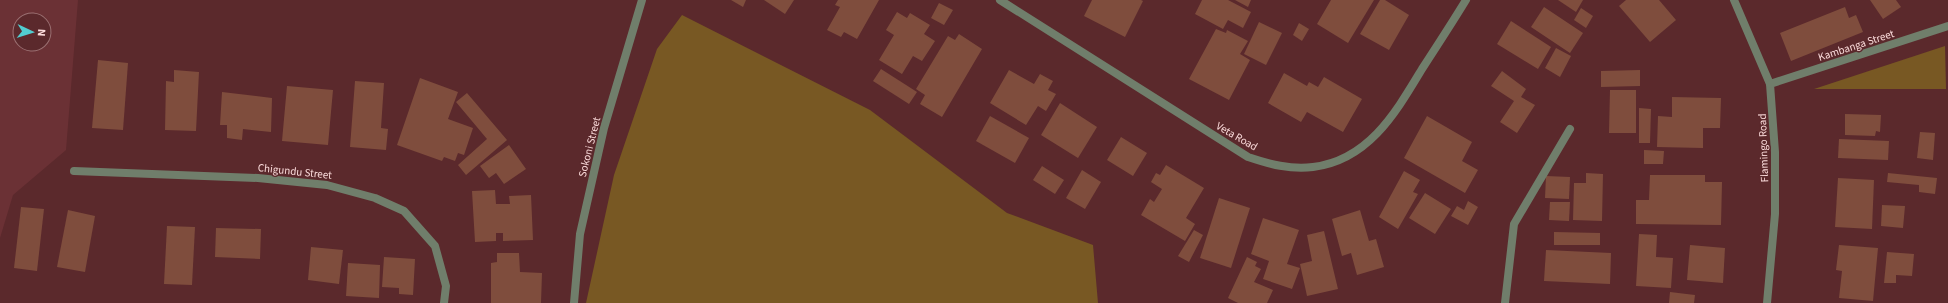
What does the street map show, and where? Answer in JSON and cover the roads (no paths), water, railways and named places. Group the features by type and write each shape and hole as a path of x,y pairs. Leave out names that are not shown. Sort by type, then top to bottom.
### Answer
{"street":[{"name":"Sokoni Street","path":"574,303 582,226 604,128 642,0"},
{"name":"Veta Road","path":"1000,0 1248,157 1274,166 1292,168 1314,167 1336,162 1367,143 1390,120 1466,0"},
{"name":"Flamingo Road","path":"1734,0 1770,84 1776,152 1775,214 1767,303"},
{"name":"Kambanga Street","path":"1770,84 1948,26"},
{"path":"1505,303 1514,224 1570,129"},
{"name":"Chigundu Street","path":"74,171 258,178 327,185 375,198 404,211 435,246 446,286 444,303"}]}
